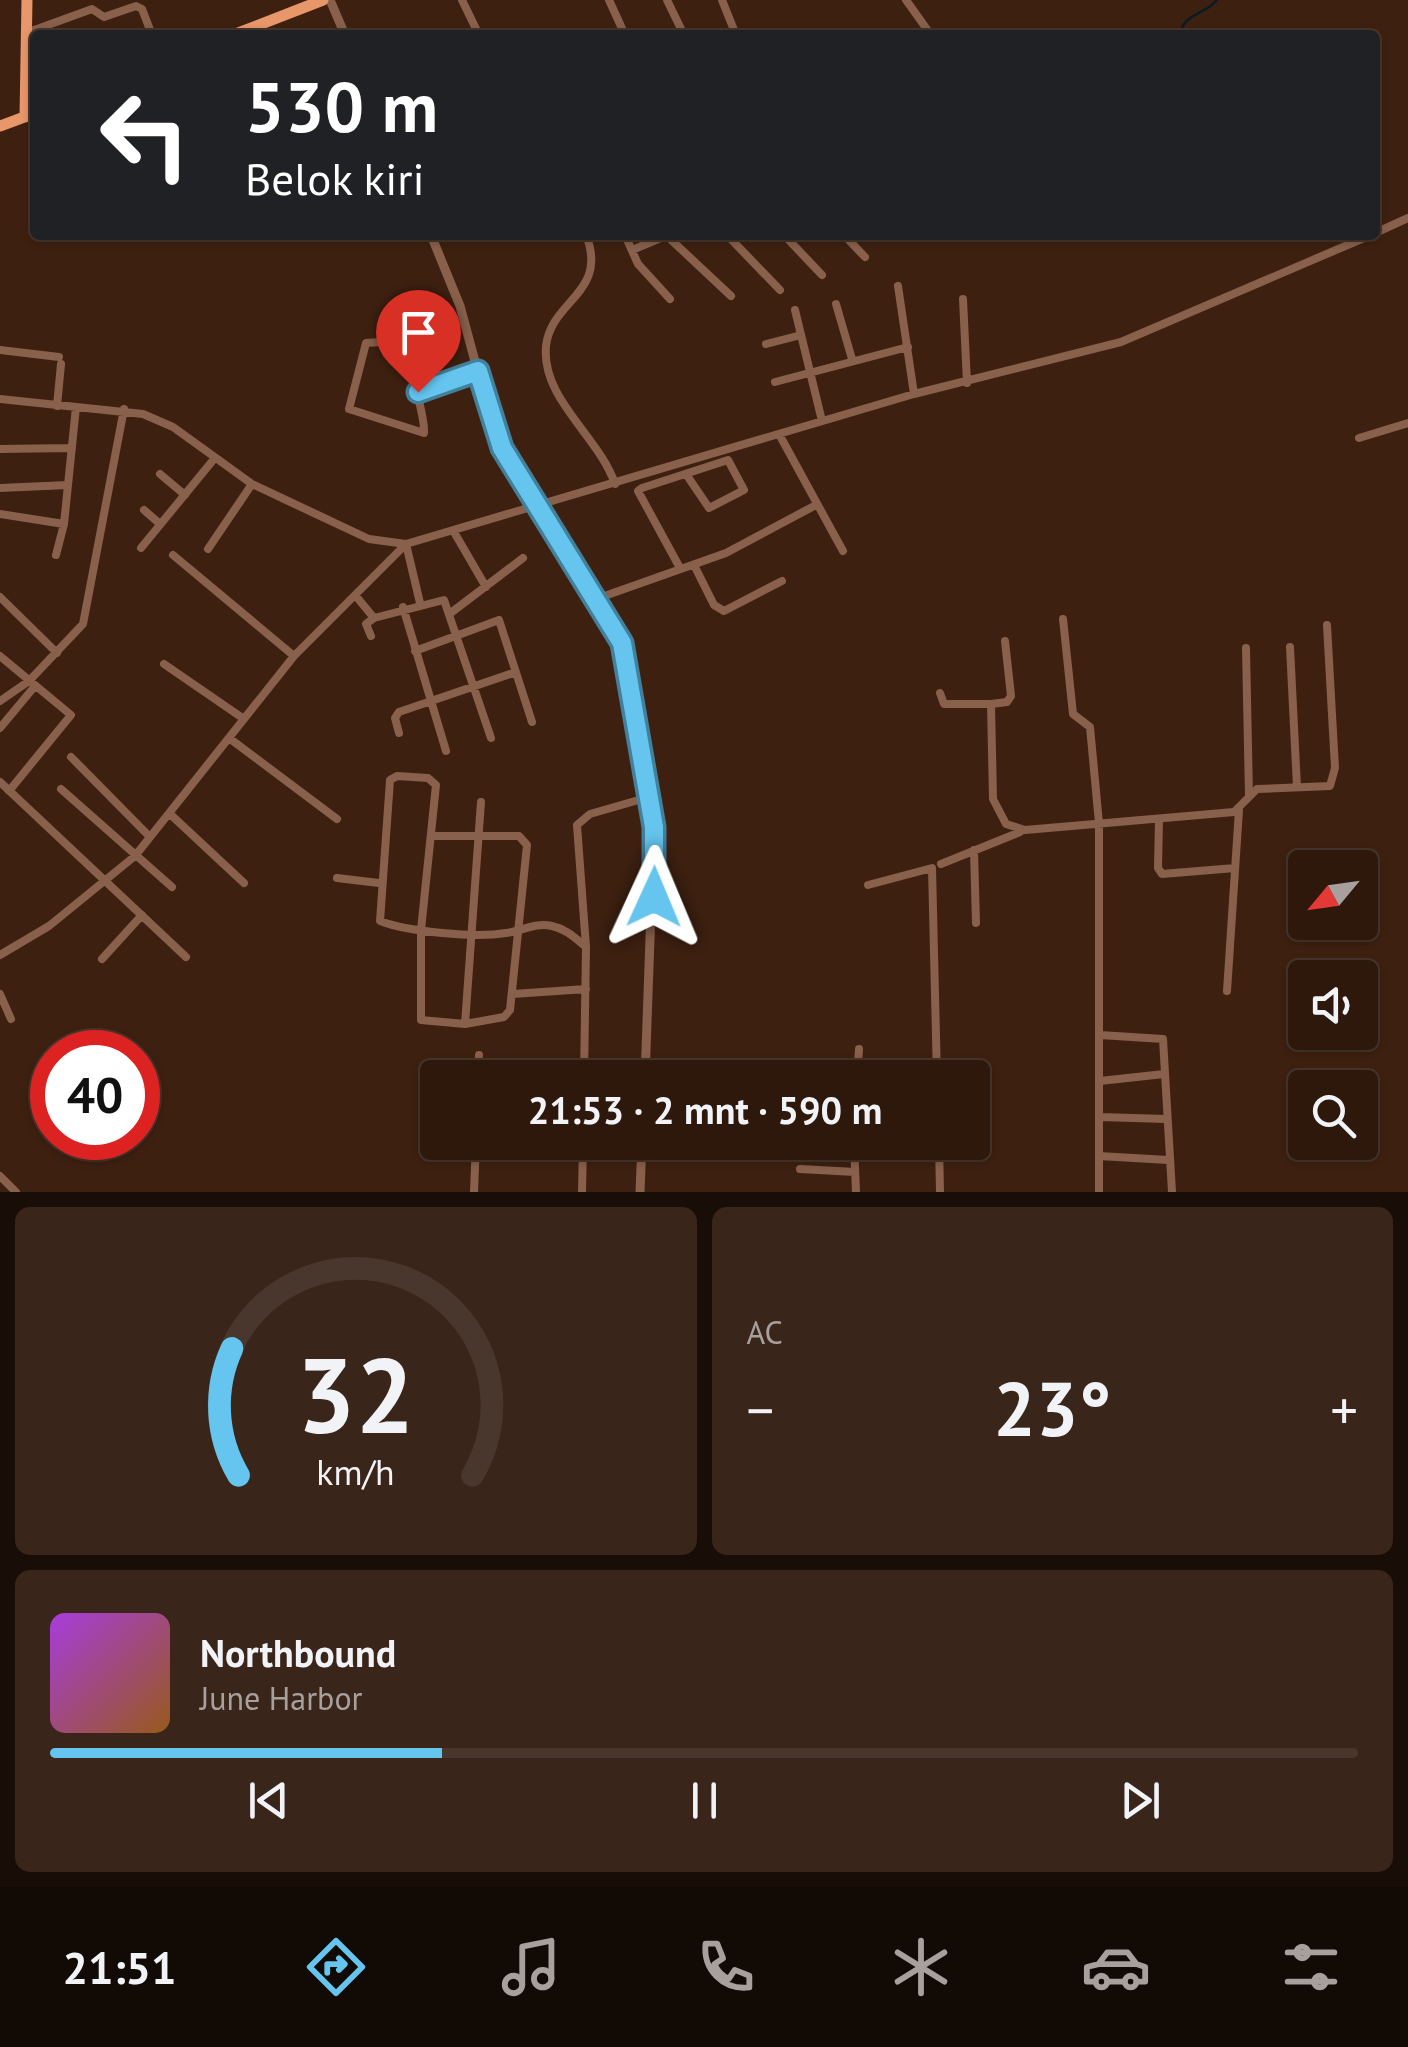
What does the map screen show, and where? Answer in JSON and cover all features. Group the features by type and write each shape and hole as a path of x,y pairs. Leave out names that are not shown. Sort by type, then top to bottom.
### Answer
{"main road":[{"path":"0,126 30,115 27,0"},
{"path":"246,30 326,0"}],"street":[{"path":"326,0 342,30"},
{"path":"462,0 477,30"},
{"path":"610,0 623,30"},
{"path":"667,0 682,30"},
{"path":"722,0 733,30"},
{"path":"906,0 927,30"},
{"path":"32,30 92,8 104,16 136,6 142,8 150,30"},
{"path":"26,32 30,31"},
{"path":"1380,231 1408,218"},
{"path":"433,240 453,284 496,435 624,648 655,868 646,1060"},
{"path":"588,240 592,255 587,282 552,327 546,363 559,395 594,440 614,484"},
{"path":"627,240 638,264 670,299"},
{"path":"632,250 656,240"},
{"path":"673,240 730,296"},
{"path":"732,240 780,290"},
{"path":"789,240 822,275"},
{"path":"849,240 865,257"},
{"path":"0,399 124,409 173,427 252,484 369,539 406,544 914,394 1152,332 1359,240"},
{"path":"898,286 914,394"},
{"path":"964,299 968,383"},
{"path":"836,304 852,359"},
{"path":"795,310 822,422"},
{"path":"766,344 801,335"},
{"path":"366,343 400,347 418,392 424,433 351,411 358,363 366,343"},
{"path":"775,382 908,347"},
{"path":"0,350 60,360 57,406"},
{"path":"418,392 478,371"},
{"path":"56,555 64,524 76,407"},
{"path":"0,728 32,683 83,624 124,409"},
{"path":"1359,438 1408,423"},
{"path":"779,434 843,551"},
{"path":"0,449 72,448"},
{"path":"140,548 214,458"},
{"path":"680,568 638,491 686,474 728,460 744,490 709,508 686,474"},
{"path":"160,474 185,494"},
{"path":"208,549 252,484"},
{"path":"0,488 68,485"},
{"path":"596,599 694,565 816,505"},
{"path":"144,510 160,524"},
{"path":"0,514 64,524"},
{"path":"454,532 486,587"},
{"path":"0,955 49,926 135,856 294,656 406,544"},
{"path":"406,544 420,603"},
{"path":"174,556 294,656"},
{"path":"452,612 523,558"},
{"path":"694,565 714,604 724,611 782,581"},
{"path":"355,595 374,618"},
{"path":"0,597 56,654"},
{"path":"371,636 366,624 374,618 403,607 444,600 452,612 491,738"},
{"path":"403,607 446,751"},
{"path":"1063,619 1073,714 1090,727 1099,823 1100,1192"},
{"path":"415,651 499,620 532,722"},
{"path":"1228,990 1239,810 1258,789 1325,787 1335,781 1327,625"},
{"path":"940,693 944,704 951,708 1006,702 1011,696 1005,641"},
{"path":"1246,648 1248,796"},
{"path":"1290,648 1297,787"},
{"path":"0,656 68,711 69,722 9,791"},
{"path":"164,664 244,720"},
{"path":"400,733 395,714 516,672"},
{"path":"0,701 32,683"},
{"path":"992,704 996,810 1006,824 1025,830"},
{"path":"229,738 337,820"},
{"path":"71,758 148,835"},
{"path":"431,836 519,836 526,840 522,930 512,994 504,1017 465,1024 424,1022 418,1016 422,930 434,782 392,778 380,884 380,921 422,930 502,934 522,930 556,926 586,947"},
{"path":"0,782 186,957"},
{"path":"61,789 172,887"},
{"path":"584,1060 586,947 577,826 590,814 648,797"},
{"path":"465,1024 481,802"},
{"path":"941,864 1025,830 1239,810"},
{"path":"170,814 244,883"},
{"path":"1159,820 1158,868 1162,874 1235,868"},
{"path":"974,850 976,922"},
{"path":"868,885 932,868 937,1060"},
{"path":"337,878 380,884"},
{"path":"102,958 142,916"},
{"path":"512,994 586,990"},
{"path":"0,994 11,1020"},
{"path":"1100,1036 1162,1037 1172,1192"},
{"path":"858,1049 858,1060"},
{"path":"479,1055 479,1060"},
{"path":"1100,1080 1164,1074"},
{"path":"1100,1117 1166,1119"},
{"path":"1100,1156 1168,1160"},
{"path":"474,1192 475,1160"},
{"path":"582,1192 583,1160"},
{"path":"640,1192 641,1160"},
{"path":"854,1160 856,1192"},
{"path":"939,1160 940,1192"},
{"path":"800,1169 854,1172"},
{"path":"0,1176 16,1192"}],"waterway":[{"path":"1181,30 1185,22 1217,0"}],"route":[{"path":"418,392 478,371 490,421 502,448 620,637 638,720 654,827 654,897"}]}
